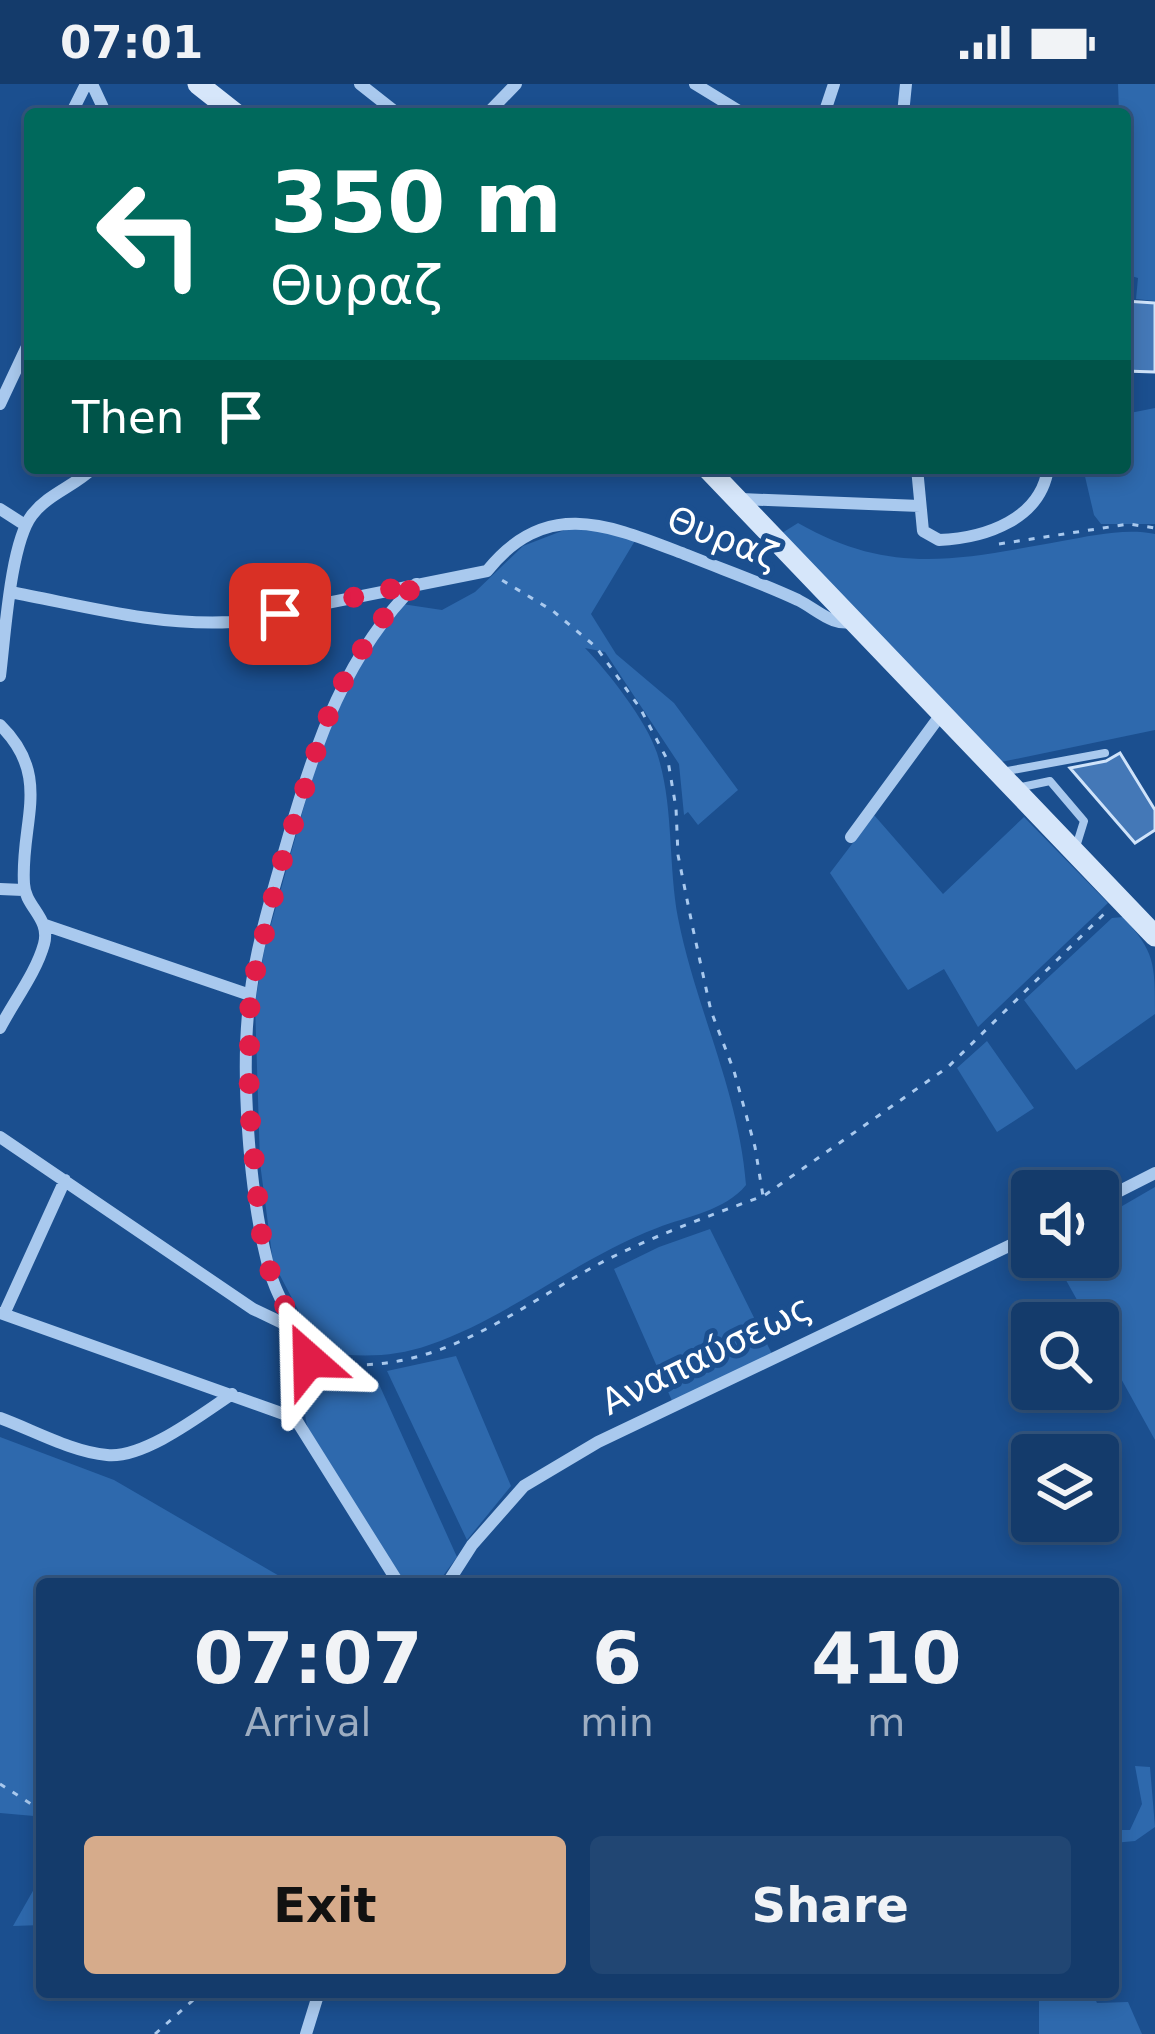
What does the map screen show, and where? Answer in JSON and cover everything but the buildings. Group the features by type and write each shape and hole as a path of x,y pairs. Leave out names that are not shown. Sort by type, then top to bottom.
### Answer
{"street":[{"path":"360,84 390,108"},
{"path":"494,108 516,84"},
{"path":"694,84 735,108"},
{"path":"0,404 24,353"},
{"path":"0,676 10,592 25,525 35,511 85,474"},
{"path":"715,474 1155,936"},
{"path":"917,474 923,531 939,540 1013,521 1041,494 1047,474"},
{"path":"740,499 920,506"},
{"path":"0,509 25,525"},
{"name":"Θυραζ","path":"488,571 507,546 528,534 574,522 595,523 776,590 835,622 856,621"},
{"path":"10,592 128,618 199,624 264,616 488,571"},
{"path":"295,1418 308,1381 309,1360 267,1261 256,1197 249,1104 250,994 281,865 324,726 349,669 386,614 417,583"},
{"path":"850,836 943,712"},
{"path":"0,725 23,751 32,776 23,890 46,925 45,942 5,1009 0,1028"},
{"path":"0,889 23,890"},
{"path":"46,925 250,994"},
{"path":"0,1137 253,1309 295,1329"},
{"path":"1119,1192 1155,1174"},
{"path":"65,1180 2,1313 295,1418 395,1578"},
{"name":"Αναπαύσεως","path":"451,1578 472,1545 524,1486 598,1442 1011,1245"},
{"path":"0,1418 107,1456 153,1443 232,1394"},
{"path":"306,2034 317,1998"},
{"path":"313,2012 320,2034"}],"lane":[{"path":"1008,780 1105,753"}],"path":[{"path":"1093,474 1116,475"},
{"path":"986,546 1115,525 1155,528"},
{"path":"488,571 553,611 596,646 640,708 668,761 678,855 697,949 711,1011 755,1147 763,1196"},
{"path":"309,1360 351,1366 403,1364 525,1311 594,1267 763,1196 948,1067 1119,898"},
{"path":"0,1784 36,1807"},
{"path":"154,2034 195,1998"}],"shaded area":[{"path":"1118,84 1155,84 1155,301 1136,299 1138,278 1131,276 1131,108 1119,108"},
{"path":"1155,408 1155,524 1101,524 1094,515 1084,474 1131,474 1131,413"},
{"path":"798,523 865,551 927,559 1108,533 1155,534 1155,730 1001,762 782,533"},
{"path":"567,529 636,539 591,614 616,654 674,703 738,790 698,825 688,812 684,815 679,764 605,652 585,648 635,712 657,753 666,793 678,918 735,1117 746,1185 717,1207 627,1241 487,1319 429,1345 375,1355 320,1352 273,1262 260,1163 255,1003 265,946 317,760 354,671 402,604 442,610 475,592 523,546"},
{"path":"874,815 943,894 1024,817 1108,903 978,1027 944,969 908,990 830,873"},
{"path":"1123,917 1151,960 1155,1014 1076,1070 1024,1000 1112,918"},
{"path":"987,1041 1034,1108 997,1132 957,1068"},
{"path":"1155,1187 1155,1440 1119,1375 1119,1302 1078,1302 1065,1278 1119,1278 1119,1208"},
{"path":"710,1229 773,1356 673,1403 614,1269"},
{"path":"456,1356 511,1486 467,1540 387,1371"},
{"path":"361,1371 378,1382 457,1557 441,1578 400,1578 308,1428 305,1415 310,1394 337,1377"},
{"path":"0,1437 114,1480 283,1578 36,1578 36,1818 0,1813"},
{"path":"1135,1766 1150,1767 1155,1827 1135,1841 1119,1842 1119,1830 1130,1830 1142,1804"},
{"path":"36,1886 36,1925 13,1926"},
{"path":"1039,1998 1095,1998 1097,2003 1128,2002 1142,2034 1039,2034"}],"route":[{"path":"280,614 417,583 386,614 349,669 324,726 281,865 250,994 249,1104 261,1232 271,1275 309,1360"}]}
